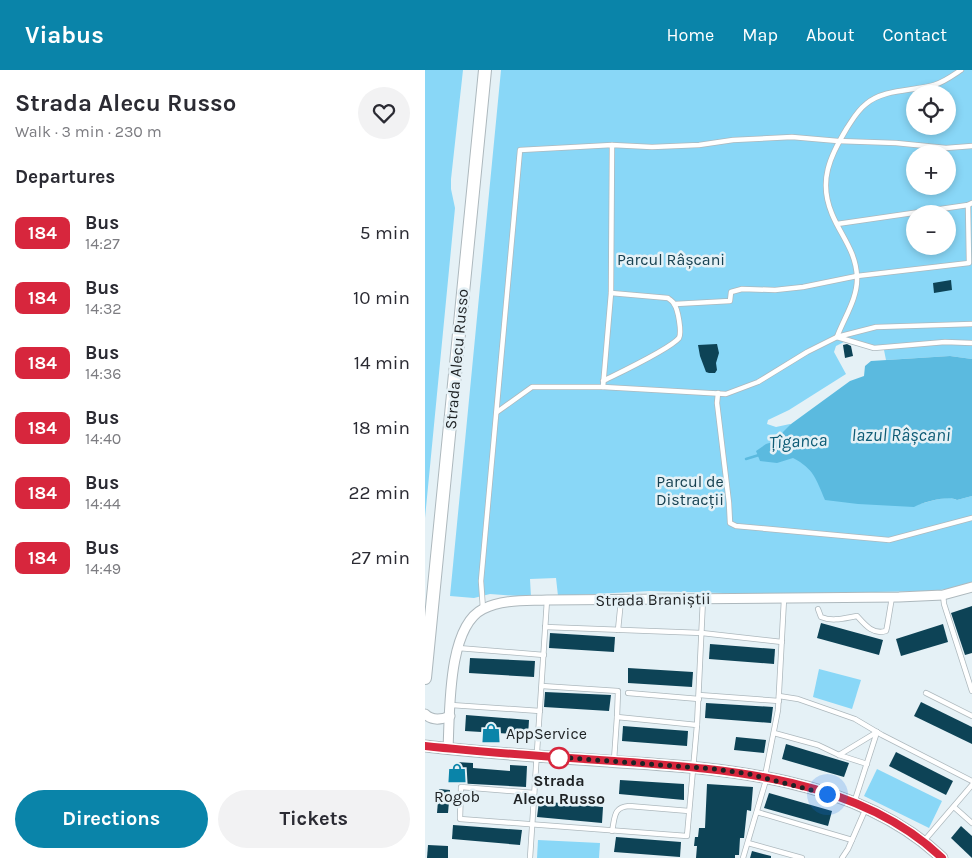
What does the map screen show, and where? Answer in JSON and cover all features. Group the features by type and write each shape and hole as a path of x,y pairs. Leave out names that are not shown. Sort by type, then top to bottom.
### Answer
{"main road":[{"name":"Strada Alecu Russo","path":"425,678 485,70"},
{"path":"425,622 432,606"},
{"path":"425,746 694,767 733,771 766,778 818,791 854,803 897,822 924,842 937,857"}],"street":[{"name":"Strada Braniștii","path":"483,609 515,601 547,600 943,595 972,587"},
{"path":"448,748 453,668 457,648 474,616 483,609"},
{"path":"425,714 434,719 445,719 450,716"}],"lane":[{"path":"837,337 856,292 857,276 853,254 829,204 827,180 830,158 854,116 873,98 941,83 961,70"},
{"path":"483,609 481,581 520,150 612,145 652,147 699,145 733,140 792,137 946,148 972,146"},
{"path":"603,387 611,292 612,145"},
{"path":"675,304 730,301 731,292 742,289 775,290 857,276 969,263 970,204 837,224"},
{"path":"603,381 657,353 680,336 681,329 675,304 668,298 611,292"},
{"path":"497,412 533,387 603,387 726,394 758,382 807,352 837,337 876,327 972,324"},
{"path":"837,337 875,348 945,342 972,343"},
{"path":"718,393 717,403 729,517 730,523 736,526 889,540 972,518"},
{"path":"943,595 944,604 972,691"},
{"path":"818,609 821,617 825,619 837,620 857,616 871,629 882,632 887,627 892,597"},
{"path":"534,793 461,787 460,819 687,836 699,697 703,598"},
{"path":"743,858 766,778 774,733 779,698 784,598"},
{"path":"530,858 547,600"},
{"path":"618,630 621,600"},
{"path":"545,627 702,634 782,642"},
{"path":"457,648 544,655"},
{"path":"542,686 618,691 613,761"},
{"path":"628,693 798,699 855,719 972,781"},
{"path":"926,693 972,716"},
{"path":"451,705 540,711"},
{"path":"617,717 697,725"},
{"path":"839,755 877,732"},
{"path":"854,803 877,732"},
{"path":"774,733 818,745 839,755 867,764"},
{"path":"924,842 972,786"},
{"path":"613,831 617,810 620,807 629,806 689,811"},
{"path":"954,806 972,823"},
{"path":"841,858 852,840 866,808"},
{"path":"757,812 852,840"},
{"path":"748,843 802,858"}],"green space":[{"path":"425,70 463,70 451,179 455,208 425,518"},
{"name":"Parcul Râșcani","path":"501,70 972,70 972,359 950,356 886,360 884,350 865,348 844,342 836,346 834,352 846,374 789,410 768,420 767,424 776,427 790,424 899,505 913,505 944,498 957,500 972,496 972,582 933,591 759,594 650,591 558,596 556,578 530,579 531,597 490,594 474,598 450,596"},
{"path":"819,669 861,680 852,709 813,697"},
{"path":"877,769 942,801 929,828 864,796"},
{"path":"538,840 600,843 599,858 537,858"}],"water":[{"name":"Iazul Râșcani","path":"950,356 972,359 972,496 957,500 948,498 936,500 914,507 825,500 813,475 800,462 793,458 777,463 760,461 756,451 766,444 779,440 783,432 791,424 850,381 864,376 865,366 871,361"}],"building":[{"path":"951,280 952,290 934,293 933,283"},
{"path":"717,344 719,353 716,363 717,370 715,373 706,372 698,345"},
{"path":"843,345 851,346 853,356 845,358"},
{"path":"972,606 972,653 965,655 951,613"},
{"path":"821,623 883,640 879,655 817,638"},
{"path":"943,624 948,642 901,656 896,639"},
{"path":"550,633 615,637 614,652 549,648"},
{"path":"710,644 775,649 774,664 709,659"},
{"path":"470,658 535,661 534,677 469,673"},
{"path":"628,668 693,672 692,687 628,683"},
{"path":"545,692 611,695 609,711 544,707"},
{"path":"921,702 972,727 972,744 914,716"},
{"path":"706,703 773,707 771,723 705,718"},
{"path":"466,715 529,720 528,735 465,731"},
{"path":"623,726 688,731 687,746 622,741"},
{"path":"736,737 766,740 764,753 734,750"},
{"path":"786,744 849,763 844,777 782,759"},
{"path":"896,752 953,781 946,795 889,766"},
{"path":"456,762 473,763 473,768 510,771 510,765 527,766 526,787 454,783"},
{"path":"620,780 684,784 684,800 619,794"},
{"path":"707,784 753,787 751,811 747,810 744,838 740,838 739,855 735,855 735,858 696,858 697,846 694,846 695,837 698,837 699,828 705,828"},
{"path":"439,789 450,790 448,813 437,813"},
{"path":"769,793 832,811 828,826 764,808"},
{"path":"539,801 603,807 602,823 537,817"},
{"path":"453,825 522,830 520,845 452,839"},
{"path":"961,826 972,836 972,858 951,838"},
{"path":"616,837 681,842 680,857 614,852"},
{"path":"428,845 448,846 448,858 427,858"},
{"path":"752,851 771,856 771,858 750,858"}],"waterway":[{"name":"Țîganca","path":"746,459 759,455"}],"bus line":[{"name":"184","path":"425,746 507,754 694,767 749,774 818,791 866,808 897,822 911,831 942,858"}],"place":[{"name":"AppService","path":"491,733"},
{"name":"Strada Alecu Russo","path":"559,758"},
{"name":"Rogob","path":"457,773"}],"route":[{"path":"559,758 556,757 715,769 781,781 827,794"}],"park label":[{"name":"Parcul de Distracții","path":"690,490"}]}
